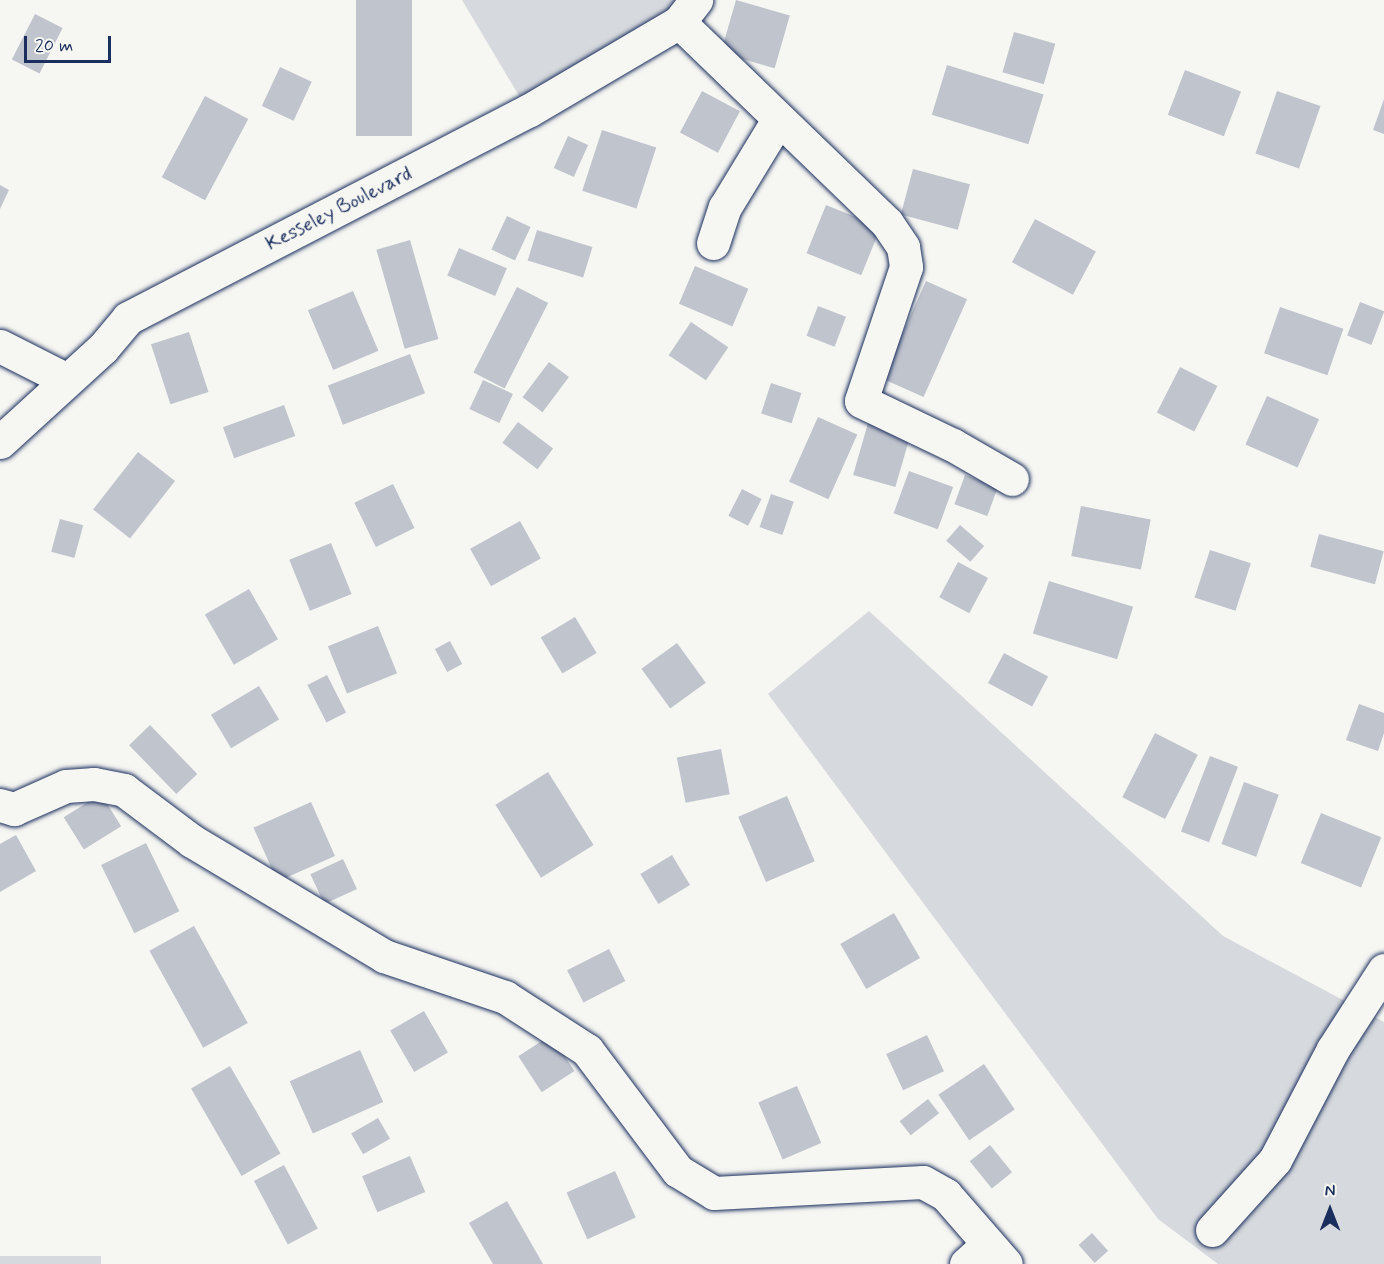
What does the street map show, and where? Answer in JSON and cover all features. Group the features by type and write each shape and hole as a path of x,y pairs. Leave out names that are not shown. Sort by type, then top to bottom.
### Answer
{"street":[{"path":"688,11 778,120 887,223 903,247 906,267 861,401 953,445 1012,479"},
{"name":"Kesseley Boulevard","path":"0,442 65,379 103,348 128,318 528,111 688,11"},
{"path":"713,243 725,207 778,120"},
{"path":"0,346 65,379"},
{"path":"0,805 14,809 66,786 94,784 124,790 192,841 384,956 505,997 587,1050 678,1171 714,1193 922,1182 946,1196 986,1258"},
{"path":"1212,1230 1275,1160 1333,1049 1384,970"}],"shaded area":[{"path":"462,0 696,0 528,111"},
{"path":"869,611 1223,936 1384,1022 1384,1264 1218,1264 1158,1219 768,694"},
{"path":"0,1256 101,1256 101,1264 0,1264"}],"building":[{"path":"356,0 412,0 412,136 356,136"},
{"path":"736,0 790,15 775,68 721,53"},
{"path":"35,14 63,28 39,74 12,59"},
{"path":"1014,32 1055,44 1044,84 1002,72"},
{"path":"947,65 1044,95 1028,144 932,115"},
{"path":"280,67 312,82 294,121 262,106"},
{"path":"1185,70 1241,92 1224,136 1168,115"},
{"path":"702,91 740,111 718,153 680,132"},
{"path":"1277,91 1320,106 1299,168 1256,153"},
{"path":"205,96 248,119 205,200 162,177"},
{"path":"1384,99 1384,134 1373,130"},
{"path":"602,130 656,148 636,208 582,191"},
{"path":"568,136 588,145 574,177 554,168"},
{"path":"913,169 970,184 958,230 901,214"},
{"path":"0,185 9,190 0,209"},
{"path":"826,205 881,227 861,275 807,253"},
{"path":"507,216 531,227 515,261 491,250"},
{"path":"1035,219 1096,251 1073,295 1012,262"},
{"path":"537,230 592,247 583,278 528,261"},
{"path":"410,240 438,339 405,349 376,250"},
{"path":"459,248 507,268 495,296 447,276"},
{"path":"695,266 748,289 732,326 679,304"},
{"path":"926,281 967,299 924,397 882,379"},
{"path":"517,287 548,303 505,388 473,373"},
{"path":"353,291 378,351 333,370 308,310"},
{"path":"1360,302 1384,311 1371,345 1347,336"},
{"path":"818,306 846,317 835,347 807,336"},
{"path":"1280,307 1343,329 1327,375 1264,353"},
{"path":"691,322 728,347 706,380 669,355"},
{"path":"189,332 208,392 170,404 151,344"},
{"path":"410,354 425,393 343,425 328,386"},
{"path":"549,362 569,377 542,412 523,397"},
{"path":"1180,367 1217,386 1194,432 1157,412"},
{"path":"483,380 513,394 499,423 469,409"},
{"path":"771,383 801,393 792,423 761,413"},
{"path":"1267,396 1319,419 1298,468 1245,444"},
{"path":"284,405 295,436 234,458 223,427"},
{"path":"818,417 857,434 828,499 789,482"},
{"path":"518,422 553,448 537,469 502,443"},
{"path":"868,423 910,435 895,487 853,475"},
{"path":"138,452 175,481 130,538 93,510"},
{"path":"909,471 953,487 938,529 894,513"},
{"path":"965,475 998,487 987,516 954,504"},
{"path":"393,484 414,528 376,547 354,503"},
{"path":"742,489 762,499 748,526 728,516"},
{"path":"771,494 794,502 782,535 760,527"},
{"path":"1081,506 1151,520 1141,570 1071,556"},
{"path":"60,519 83,525 74,558 51,552"},
{"path":"520,521 541,559 491,586 470,549"},
{"path":"960,525 984,546 970,562 946,541"},
{"path":"1319,534 1384,551 1375,584 1310,567"},
{"path":"331,543 352,594 310,611 289,560"},
{"path":"1210,550 1251,563 1235,611 1195,598"},
{"path":"958,562 988,578 969,613 939,597"},
{"path":"1049,581 1133,607 1117,659 1033,634"},
{"path":"249,589 278,639 234,665 205,614"},
{"path":"575,617 597,653 562,674 541,638"},
{"path":"378,626 397,673 347,694 328,646"},
{"path":"450,641 462,664 447,672 435,649"},
{"path":"677,643 706,683 670,709 641,669"},
{"path":"1004,653 1048,676 1032,706 988,683"},
{"path":"327,675 346,712 326,722 307,685"},
{"path":"259,686 279,719 231,748 211,715"},
{"path":"1359,704 1384,713 1384,733 1378,751 1346,740"},
{"path":"150,725 197,774 176,794 129,745"},
{"path":"1155,733 1198,755 1165,819 1122,797"},
{"path":"721,749 730,794 686,803 677,758"},
{"path":"1210,756 1238,767 1209,842 1181,832"},
{"path":"548,772 594,845 541,878 495,805"},
{"path":"1244,782 1279,795 1256,857 1221,844"},
{"path":"101,794 121,826 84,850 64,817"},
{"path":"787,796 815,861 766,882 738,817"},
{"path":"311,802 335,856 277,882 253,828"},
{"path":"1321,813 1381,837 1361,887 1301,863"},
{"path":"16,835 36,871 0,892 0,844"},
{"path":"146,843 179,911 134,933 101,865"},
{"path":"672,855 690,885 658,904 640,874"},
{"path":"343,859 357,889 324,904 310,874"},
{"path":"894,913 920,958 866,989 840,944"},
{"path":"194,926 248,1023 203,1048 149,951"},
{"path":"609,949 625,981 583,1002 567,970"},
{"path":"424,1011 448,1053 414,1072 390,1030"},
{"path":"551,1035 574,1071 542,1092 518,1056"},
{"path":"927,1035 944,1071 903,1090 886,1054"},
{"path":"360,1050 383,1102 313,1133 290,1081"},
{"path":"984,1064 1015,1110 969,1140 938,1095"},
{"path":"230,1066 280,1153 242,1176 191,1088"},
{"path":"797,1086 821,1143 783,1159 758,1102"},
{"path":"928,1099 939,1113 911,1135 900,1121"},
{"path":"378,1118 390,1139 363,1154 351,1134"},
{"path":"990,1145 1012,1172 992,1189 970,1161"},
{"path":"410,1156 425,1192 377,1212 362,1176"},
{"path":"284,1165 318,1229 288,1245 254,1181"},
{"path":"615,1171 636,1218 587,1239 567,1193"},
{"path":"507,1201 543,1264 493,1264 469,1223"},
{"path":"1092,1233 1108,1251 1095,1263 1079,1245"}]}
